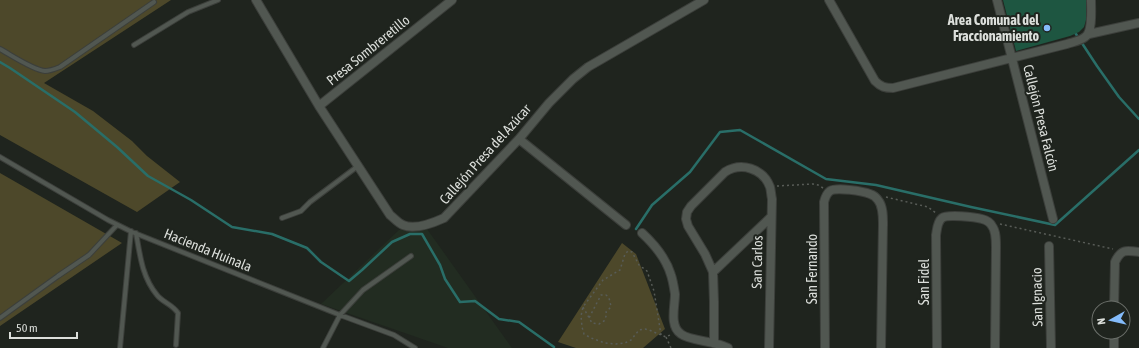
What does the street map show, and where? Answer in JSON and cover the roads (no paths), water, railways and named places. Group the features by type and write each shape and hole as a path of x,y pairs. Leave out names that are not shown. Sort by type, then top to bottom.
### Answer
{"street":[{"name":"Callejón Presa del Azúcar","path":"256,0 319,106 358,166 390,215 403,226 424,225 444,218 519,139 549,103 573,79 588,67 704,0"},
{"name":"Presa Sombreretillo","path":"319,106 452,0"},
{"path":"829,0 875,81 880,86 887,88 893,88 1075,42 1089,34 1139,23"},
{"name":"Callejón Presa Falcón","path":"997,0 1054,218"},
{"path":"1089,34 1091,0"},
{"path":"519,139 626,226"},
{"name":"San Carlos","path":"713,272 705,254 688,226 686,219 687,212 691,206 725,172 732,168 742,167 756,170 764,177 769,186 772,199 769,348"},
{"name":"San Fernando","path":"825,348 824,202 829,192 835,190 872,194 879,201 882,210 881,348"},
{"name":"San Fidel","path":"937,348 936,235 938,223 942,218 948,216 980,218 990,223 995,235 995,348"},
{"path":"714,343 713,272 771,217"},
{"path":"642,233 651,241 664,258 672,276 675,292 674,322 677,331 682,336 714,343 728,348"},
{"name":"San Ignacio","path":"1049,246 1051,348"},
{"path":"1114,300 1115,262 1118,255 1123,251 1129,250 1139,252"}],"lane":[{"path":"134,45 188,12 218,0"},
{"path":"0,49 34,68 43,71 51,71 60,67 154,2"},
{"path":"0,157 117,225 89,255 0,318"},
{"path":"282,218 301,211 310,202 358,166"},
{"name":"Hacienda Huinala","path":"117,225 340,315 394,335 415,348"},
{"path":"134,233 144,275 157,296 174,307 178,313 176,345"},
{"path":"120,348 134,233"},
{"path":"323,348 340,315 362,290 411,256"}],"waterway":[{"path":"1074,31 1119,97 1139,119"},
{"path":"0,62 75,112 117,147 148,176 191,200 232,227 272,234 307,248 321,262 349,281 392,242 410,234 422,234 440,265 445,279 460,302 475,301 499,319 519,322 554,347"},
{"path":"636,229 652,205 690,172 720,132 740,130 826,179 876,185 1055,225 1139,150"}],"place":[{"name":"Area Comunal del Fraccionamiento","path":"1047,28"}]}
